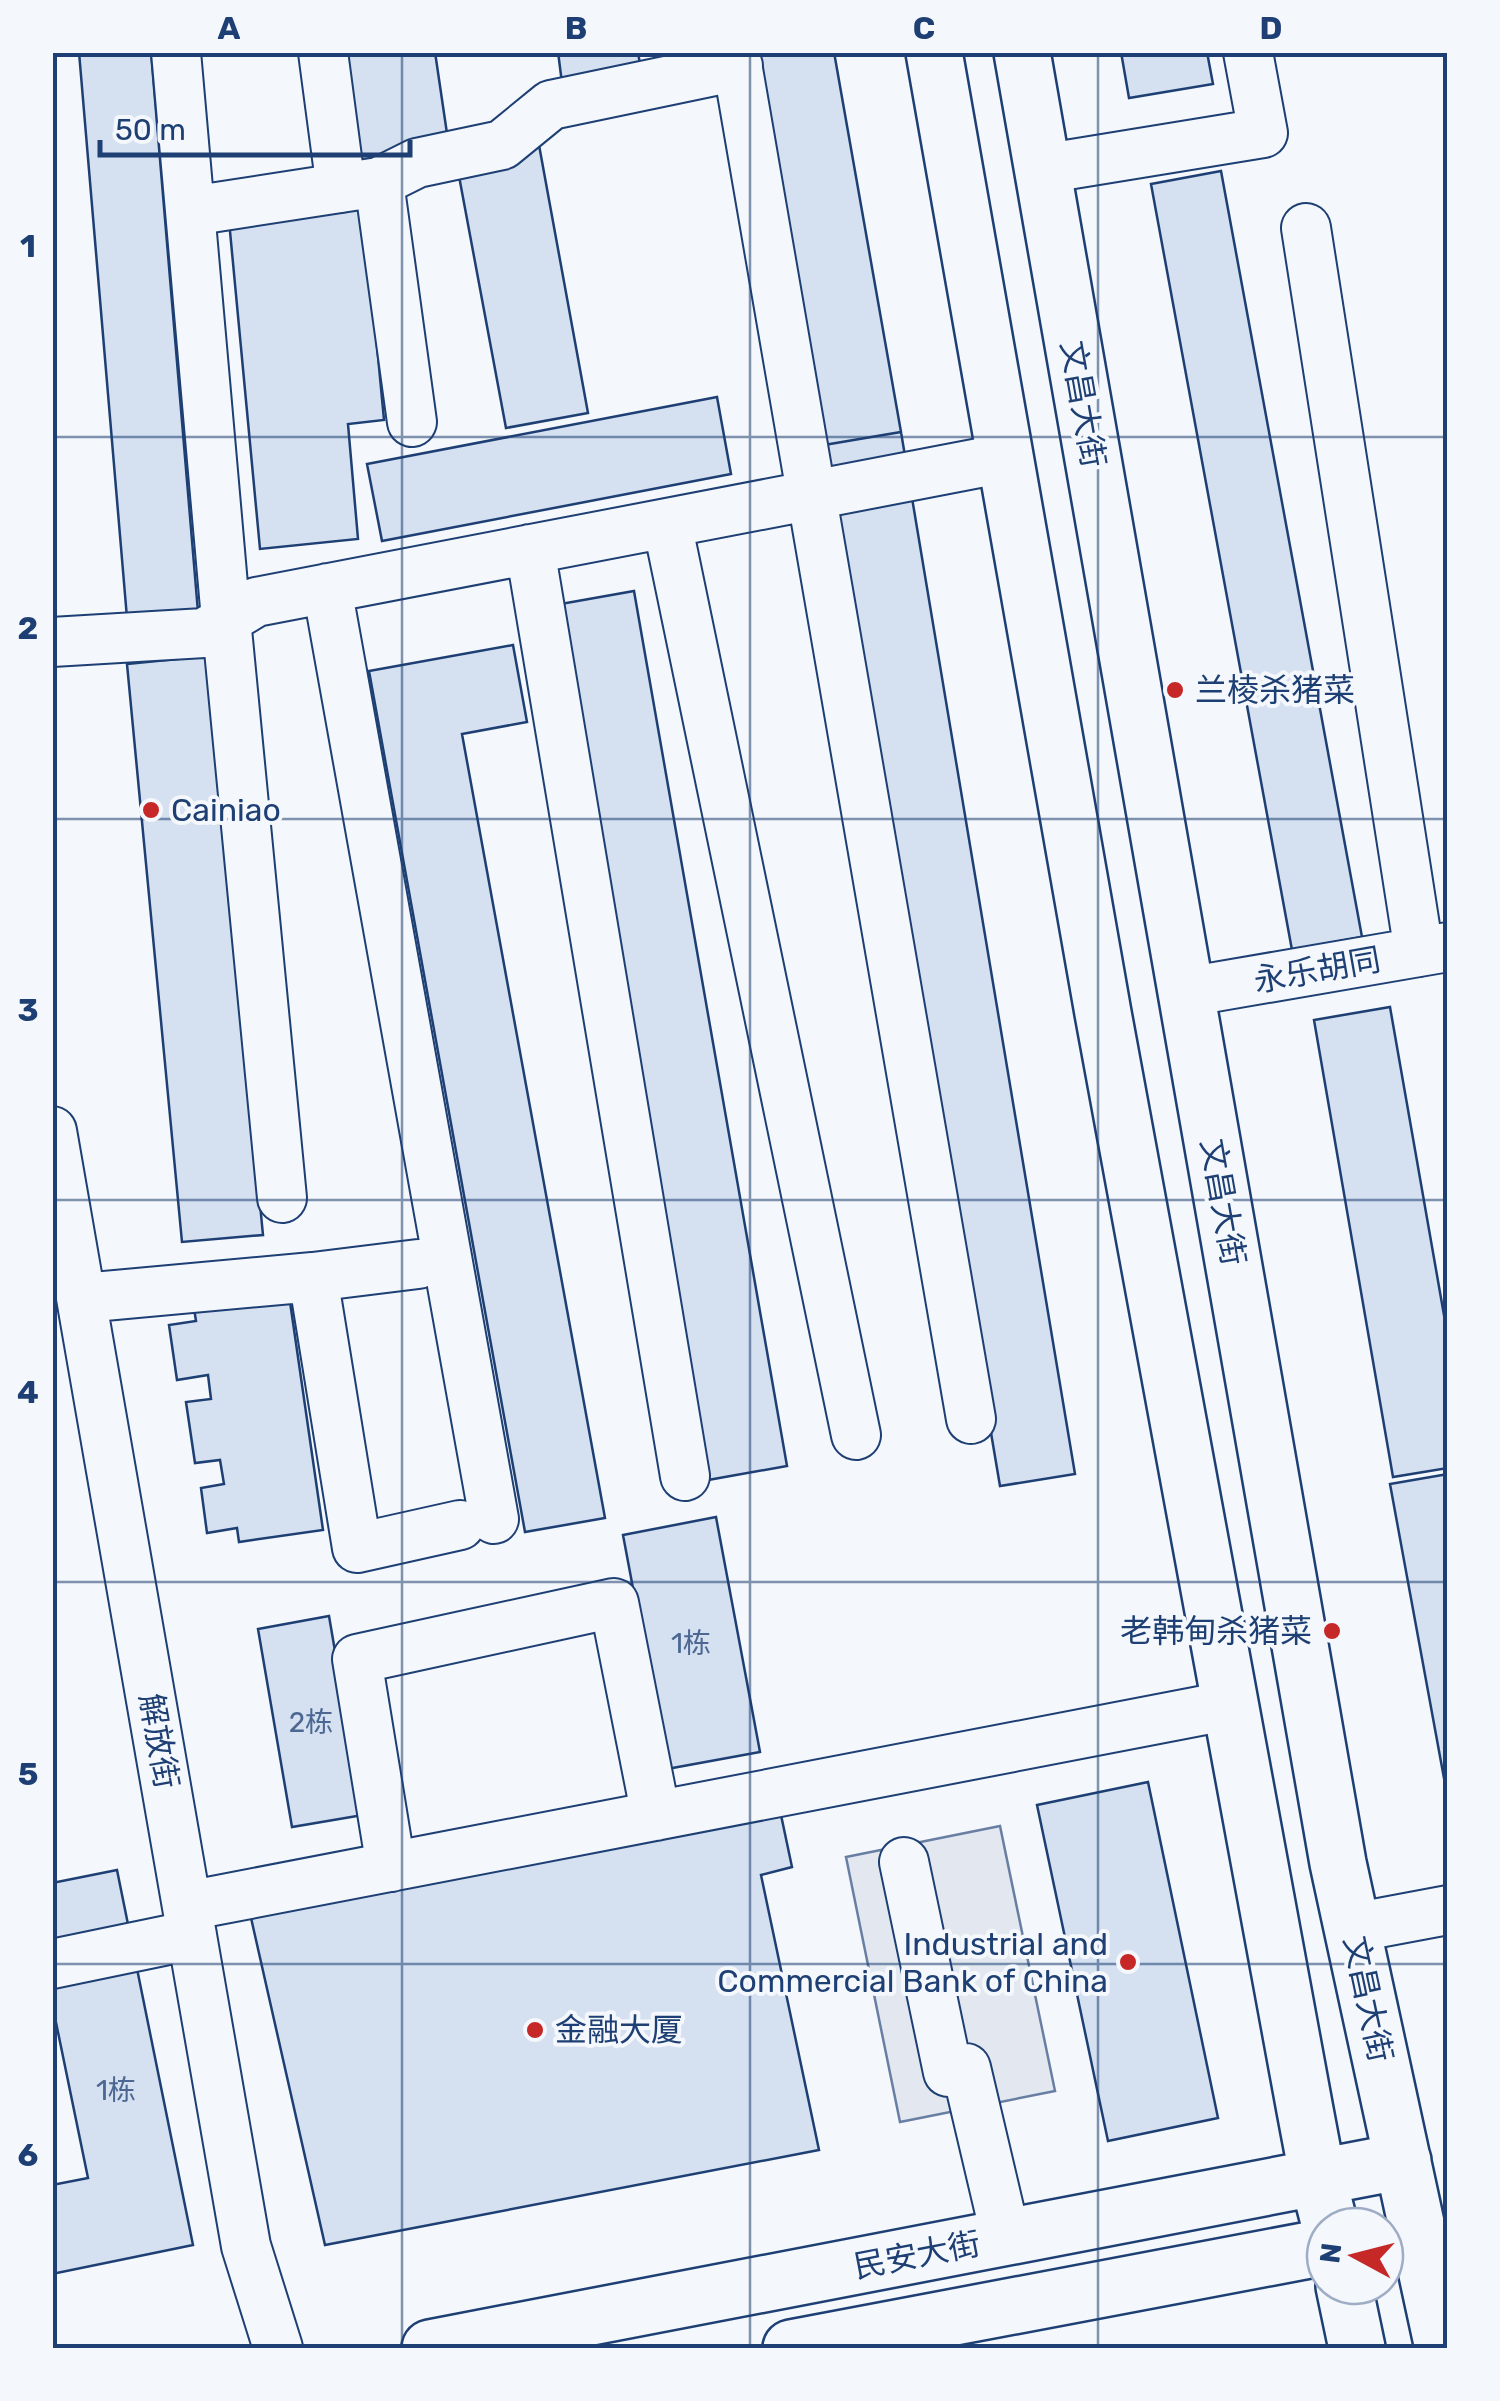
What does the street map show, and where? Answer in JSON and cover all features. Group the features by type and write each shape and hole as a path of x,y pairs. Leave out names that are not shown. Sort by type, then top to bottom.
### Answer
{"main road":[{"path":"934,52 1099,994 1324,2202"},
{"name":"文昌大街","path":"1022,52 1331,1825 1403,2160 1401,2206"},
{"name":"民安大街","path":"430,2348 1006,2238 1324,2202 1403,2160"},
{"name":"文昌大街","path":"1405,2246 1442,2348"},
{"name":"民安大街","path":"791,2348 1305,2250"},
{"path":"1348,2306 1357,2348"}],"street":[{"path":"176,52 282,1198"},
{"path":"323,52 360,185 412,422"},
{"path":"1042,169 1263,133 1248,52"},
{"path":"190,212 360,185 417,163 502,144 551,105 736,60 971,1419"},
{"path":"1306,228 1440,949"},
{"path":"52,642 204,633 256,602 1005,458"},
{"path":"667,523 856,1435"},
{"path":"530,549 685,1476"},
{"path":"313,1277 357,1548 477,1522 328,588"},
{"name":"永乐胡同","path":"1186,992 1440,949"},
{"name":"解放街","path":"52,1131 246,2246 278,2348"},
{"path":"82,1298 418,1264"},
{"path":"390,1867 357,1658 614,1603 656,1816"},
{"path":"52,1964 190,1920 390,1867 1231,1706"},
{"path":"904,1862 948,2072 966,2068 1006,2238"},
{"path":"1352,1928 1448,1910"}],"shaded area":[{"path":"1000,1826 1055,2091 900,2122 846,1857"}],"building":[{"path":"79,52 151,52 198,612 127,618"},
{"path":"345,52 435,52 449,147 360,160"},
{"path":"558,52 638,52 641,71 562,83"},
{"path":"755,52 834,52 901,432 824,445"},
{"path":"1121,52 1207,52 1213,84 1129,98"},
{"path":"539,145 588,413 506,428 456,160"},
{"path":"1221,171 1362,937 1292,950 1151,184"},
{"path":"363,197 384,420 348,424 358,539 260,549 228,210"},
{"path":"717,397 731,474 382,541 367,464"},
{"path":"901,432 1075,1474 1000,1486 824,445"},
{"path":"634,591 787,1466 708,1480 555,605"},
{"path":"513,645 527,722 462,734 605,1518 525,1532 369,671"},
{"path":"207,656 263,1235 182,1242 127,664"},
{"path":"1390,1007 1448,1338 1448,1468 1393,1477 1314,1020"},
{"path":"288,1288 323,1530 239,1542 237,1528 207,1533 201,1488 224,1484 220,1460 195,1463 186,1402 211,1399 208,1375 177,1380 169,1325 196,1321 193,1302"},
{"path":"1448,1474 1448,1800 1390,1484"},
{"path":"716,1517 760,1752 667,1769 623,1535"},
{"path":"329,1616 363,1815 292,1827 258,1629"},
{"name":"Industrial and Commercial Bank of China","path":"1148,1782 1218,2118 1108,2141 1037,1805"},
{"name":"金融大厦","path":"781,1815 792,1867 761,1875 819,2150 325,2245 249,1909"},
{"path":"117,1870 193,2245 52,2274 52,2185 88,2178 52,2003 52,1883"}],"place":[{"name":"兰棱杀猪菜","path":"1175,690"},
{"name":"Cainiao","path":"151,810"},
{"name":"老韩甸杀猪菜","path":"1332,1631"},
{"name":"Industrial and Commercial Bank of China","path":"1128,1962"},
{"name":"金融大厦","path":"535,2030"}]}
